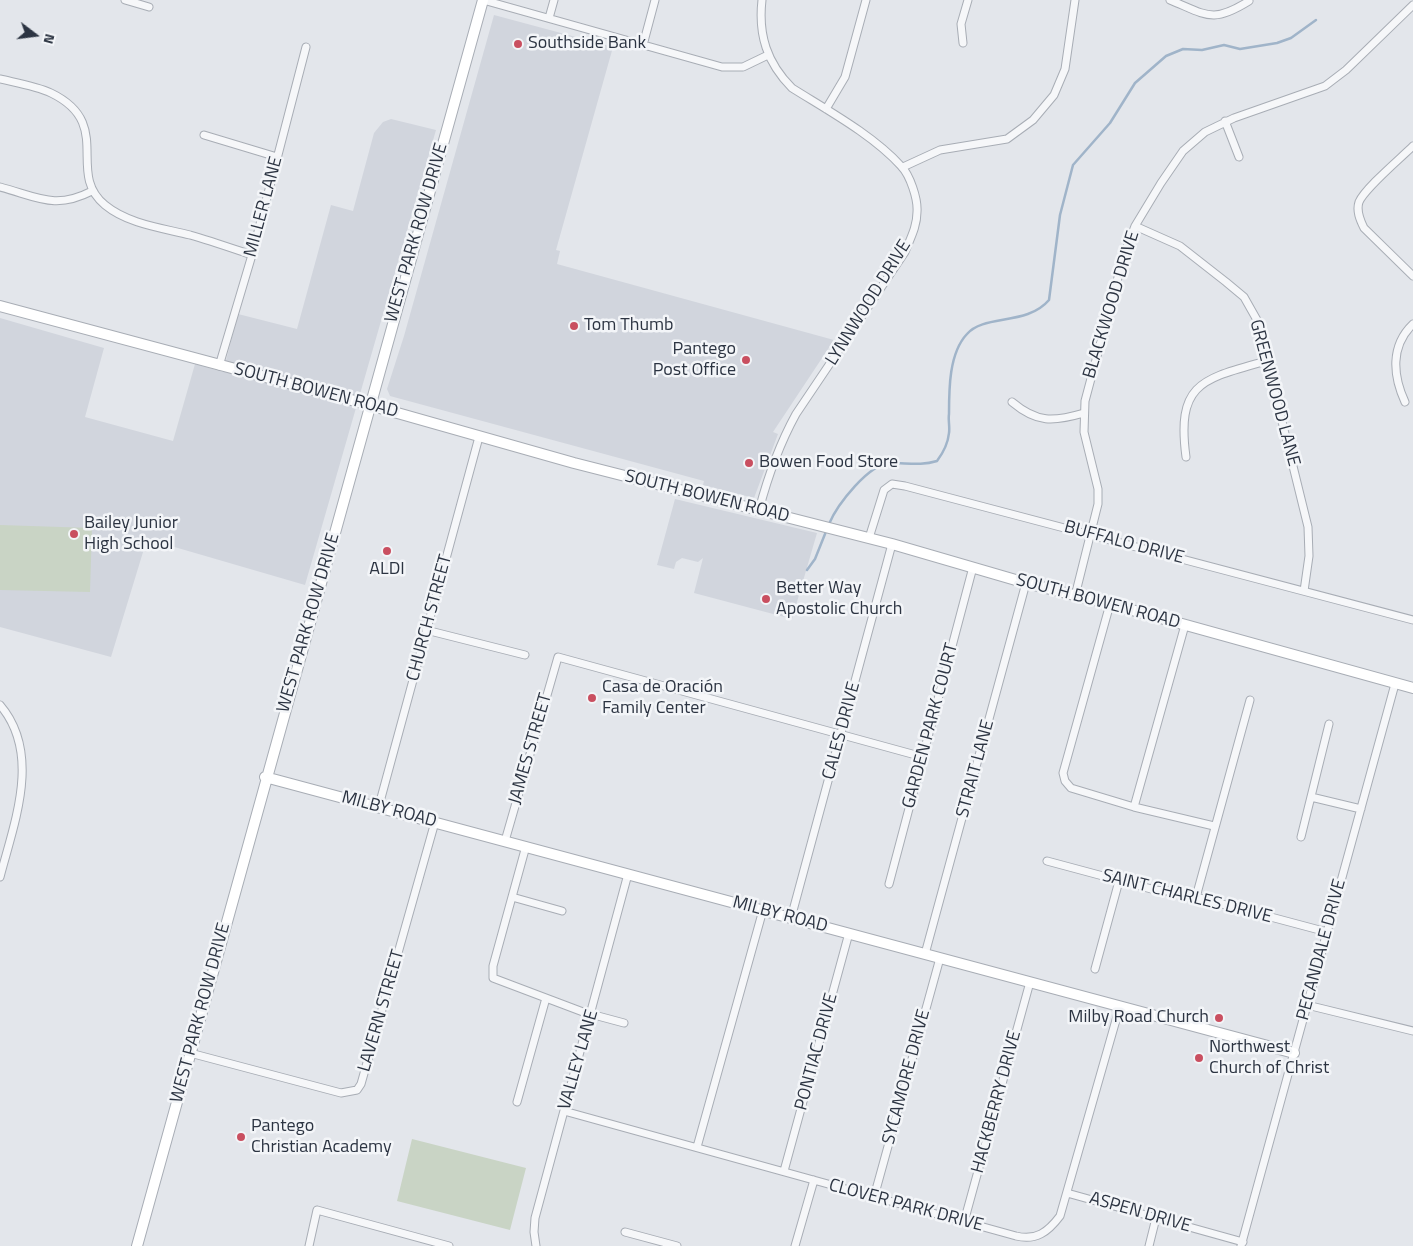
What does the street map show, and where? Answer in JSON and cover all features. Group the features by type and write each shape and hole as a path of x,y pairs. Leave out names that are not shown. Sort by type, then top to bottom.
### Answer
{"main road":[{"name":"WEST PARK ROW DRIVE","path":"137,1246 483,0"},
{"name":"SOUTH BOWEN ROAD","path":"0,306 369,405 479,437 892,544 1026,584 1110,604 1413,688"},
{"name":"MILBY ROAD","path":"266,777 1294,1053"}],"street":[{"path":"125,0 149,7"},
{"path":"483,0 734,69 743,67 768,55"},
{"path":"549,18 554,0"},
{"path":"643,45 655,0"},
{"name":"LYNNWOOD DRIVE","path":"759,510 775,455 796,414 905,252 915,228 917,211 912,188 903,167 879,146 792,88 781,77 768,55 760,21 762,0"},
{"path":"826,109 845,77 866,0"},
{"path":"963,43 961,24 968,0"},
{"path":"903,167 940,150 1007,139 1033,120 1054,95 1065,69 1075,0"},
{"path":"1170,0 1208,16 1216,16 1234,10 1249,1"},
{"name":"BLACKWOOD DRIVE","path":"1075,596 1098,504 1098,489 1084,432 1084,413 1089,381 1124,255 1135,226 1183,151 1205,132 1225,122 1325,86 1346,70 1413,6"},
{"name":"MILLER LANE","path":"219,366 252,255 306,47"},
{"path":"0,79 52,93 74,109 82,120 88,136 87,172 92,191 105,204 125,218 210,241 252,255"},
{"path":"1225,122 1239,157"},
{"path":"204,136 277,157"},
{"path":"1413,146 1365,194 1358,208 1359,219 1364,228 1413,276"},
{"path":"0,187 53,202 75,200 92,191"},
{"name":"GREENWOOD LANE","path":"1135,226 1180,246 1244,297 1256,320 1308,527 1309,556 1304,591"},
{"path":"1405,402 1396,382 1396,358 1402,338 1413,324"},
{"path":"1186,457 1183,432 1184,413 1191,395 1205,380 1266,361"},
{"path":"1012,402 1027,415 1044,420 1067,418 1084,413"},
{"name":"CHURCH STREET","path":"381,798 479,437"},
{"name":"BUFFALO DRIVE","path":"869,538 880,497 884,490 892,484 1091,534 1413,620"},
{"name":"CALES DRIVE","path":"791,918 892,544"},
{"name":"GARDEN PARK COURT","path":"889,884 973,567"},
{"name":"STRAIT LANE","path":"925,954 1026,584"},
{"path":"1110,604 1063,773 1065,781 1071,788 1134,807 1214,826"},
{"path":"1134,807 1185,625"},
{"path":"426,630 525,655"},
{"name":"JAMES STREET","path":"505,841 558,657 841,735"},
{"name":"PECANDALE DRIVE","path":"1242,1244 1395,684"},
{"path":"1196,897 1214,826 1221,812 1250,700"},
{"path":"0,705 15,729 22,764 18,808 0,877"},
{"path":"1301,837 1329,724"},
{"path":"841,735 923,757"},
{"path":"1311,797 1361,809"},
{"name":"LAVERN STREET","path":"190,1053 341,1093 357,1090 361,1084 435,822"},
{"path":"526,846 492,976 496,980 546,998 624,1023"},
{"name":"SAINT CHARLES DRIVE","path":"1047,861 1155,890 1177,892 1327,932"},
{"name":"VALLEY LANE","path":"536,1246 535,1218 592,1014 628,874"},
{"path":"1095,969 1119,881"},
{"path":"512,897 562,911"},
{"path":"697,1147 763,910"},
{"name":"PONTIAC DRIVE","path":"784,1171 849,933"},
{"name":"SYCAMORE DRIVE","path":"874,1197 940,958"},
{"name":"HACKBERRY DRIVE","path":"964,1222 1030,982"},
{"path":"517,1102 546,998"},
{"path":"1307,1005 1413,1031"},
{"name":"CLOVER PARK DRIVE","path":"564,1110 1026,1239 1037,1237 1053,1226 1060,1216 1120,1006"},
{"path":"795,1246 814,1180"},
{"name":"ASPEN DRIVE","path":"1067,1193 1242,1244"},
{"path":"309,1246 317,1210 449,1246"},
{"path":"1149,1246 1156,1218"},
{"path":"625,1232 677,1246"}],"shaded area":[{"path":"494,15 613,47 556,250 560,251 557,264 834,340 773,432 778,434 754,498 703,485 704,481 390,396 387,389 404,336"},
{"path":"391,119 436,130 305,585 147,539 111,657 0,627 0,318 104,348 85,417 173,441 195,364 223,372 238,314 297,329 331,205 353,211 374,133 383,122"},
{"path":"675,499 817,533 792,619 694,593 703,558 698,562 682,558 676,562 674,569 657,565"}],"green space":[{"path":"0,525 92,528 90,592 0,590"},
{"path":"412,1139 526,1168 510,1230 397,1201"}],"waterway":[{"path":"829,524 846,496 873,470 891,463 920,464 937,461 945,448 949,431 950,383 953,361 961,342 967,334 984,324 1029,313 1040,308 1049,300 1060,215 1073,165 1110,123 1135,83 1166,56 1183,49 1202,50 1224,45 1240,49 1277,43 1291,38 1316,20"},
{"path":"807,570 815,559 827,529"}],"place":[{"name":"Southside Bank","path":"518,44"},
{"name":"Tom Thumb","path":"574,326"},
{"name":"Pantego Post Office","path":"746,360"},
{"name":"Bowen Food Store","path":"749,463"},
{"name":"Bailey Junior High School","path":"74,534"},
{"name":"ALDI","path":"387,551"},
{"name":"Better Way Apostolic Church","path":"766,599"},
{"name":"Casa de Oración Family Center","path":"592,698"},
{"name":"Milby Road Church","path":"1219,1018"},
{"name":"Northwest Church of Christ","path":"1199,1058"},
{"name":"Pantego Christian Academy","path":"241,1137"}]}
